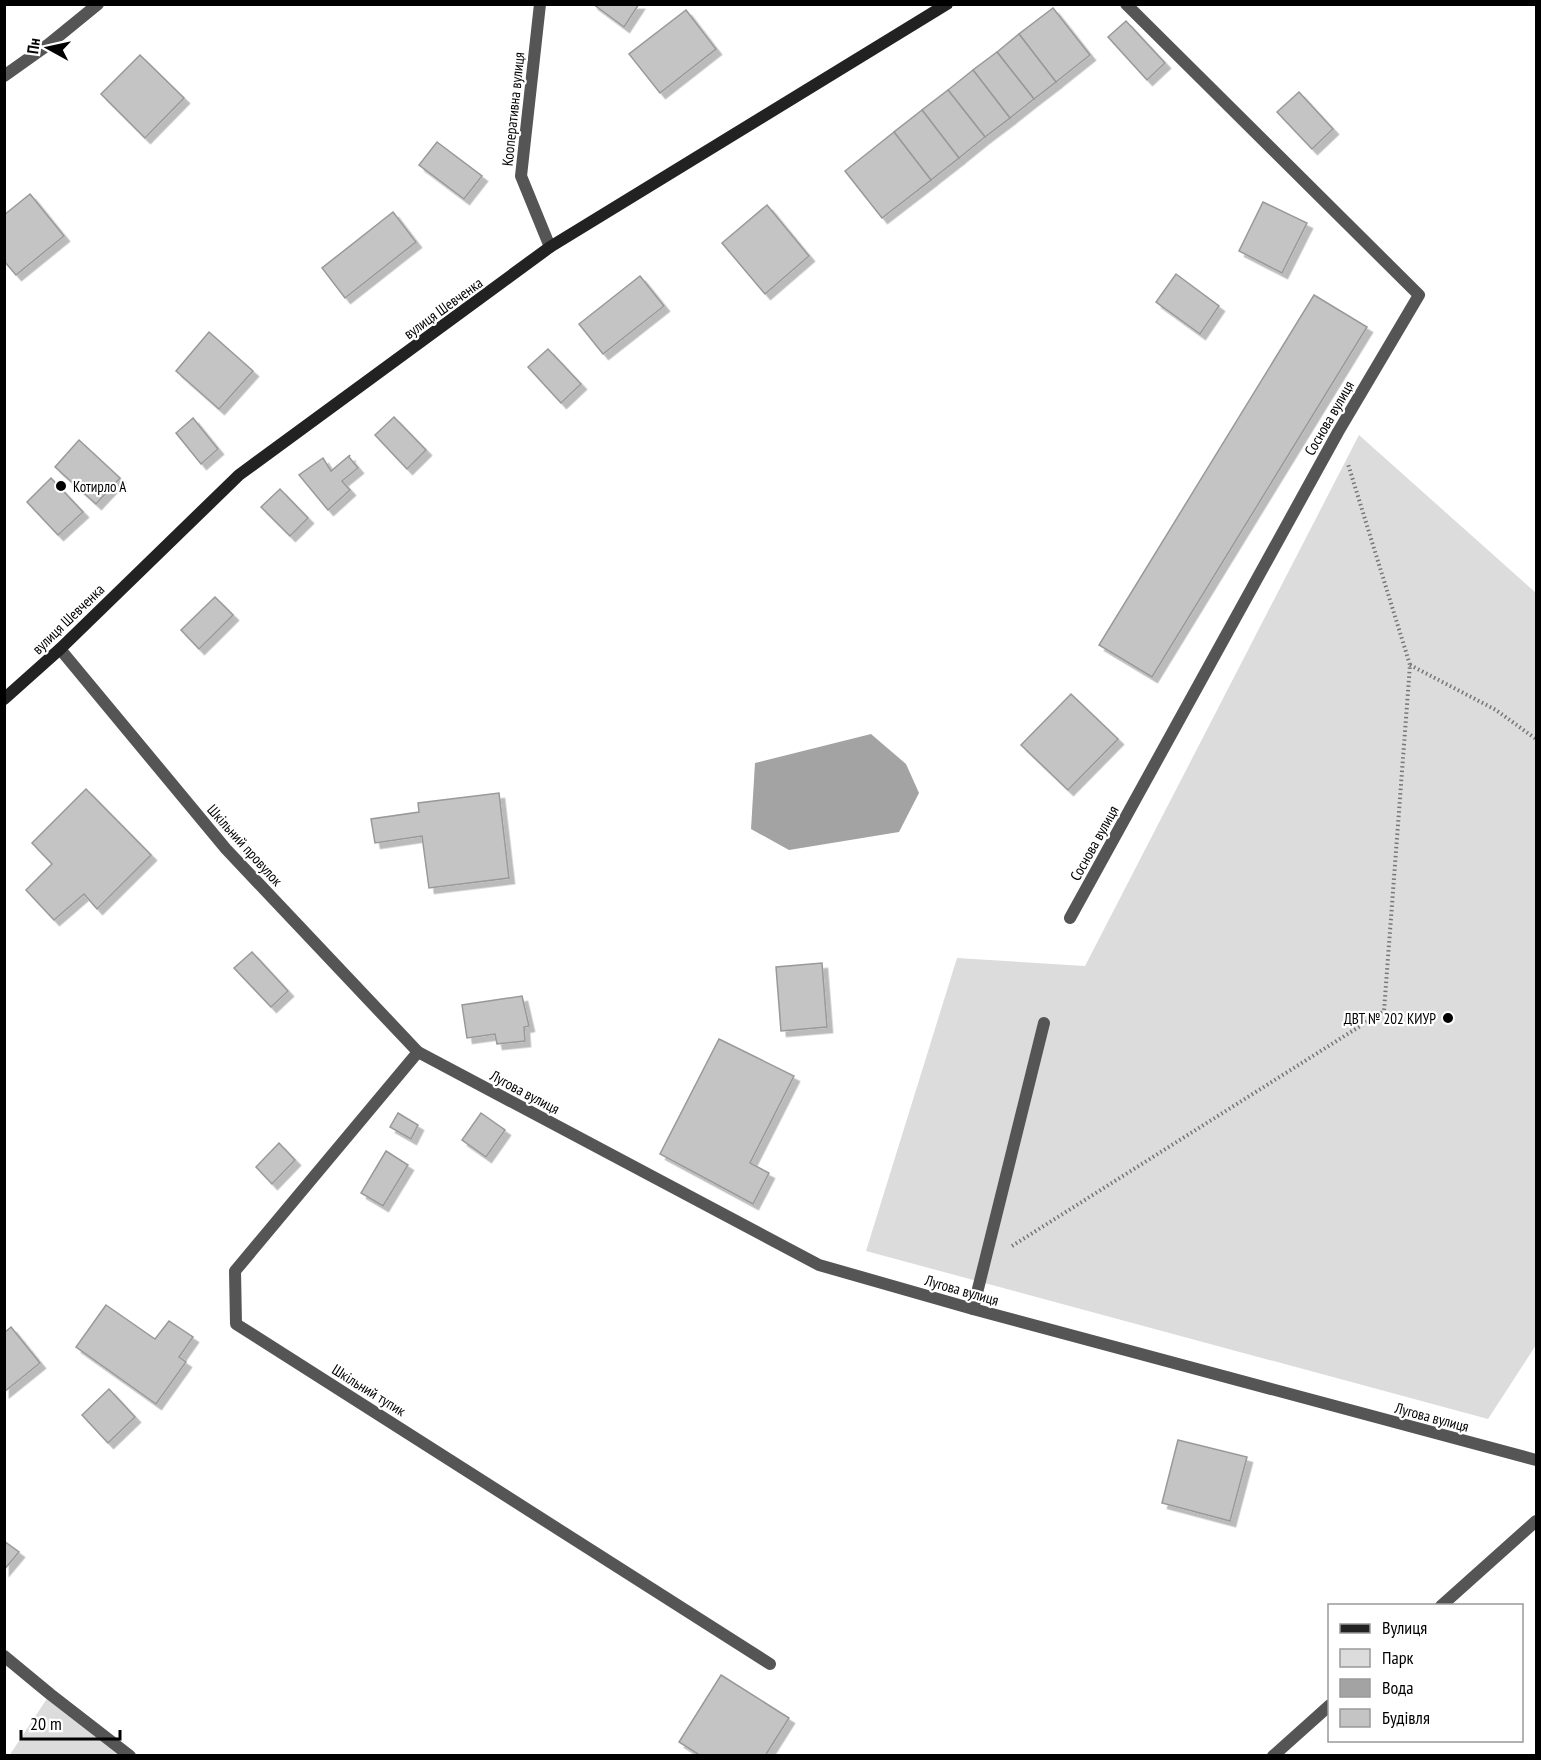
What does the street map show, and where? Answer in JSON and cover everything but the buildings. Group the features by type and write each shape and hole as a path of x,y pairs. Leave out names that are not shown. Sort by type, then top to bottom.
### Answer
{"street":[{"path":"4,76 49,44 98,4"},
{"name":"Кооперативна вулиця","path":"540,4 521,176 550,247"},
{"name":"вулиця Шевченка","path":"4,699 60,649 239,475 550,247 947,4"},
{"name":"Соснова вулиця","path":"1070,918 1338,432 1419,295 1126,4"},
{"name":"Шкільний провулок","path":"60,649 226,849 418,1052"},
{"path":"972,1309 1044,1023"},
{"name":"Лугова вулиця","path":"418,1052 819,1265 972,1309 1536,1460"},
{"name":"Шкільний тупик","path":"418,1052 235,1272 236,1324 770,1664"},
{"path":"1442,1604 1536,1521"},
{"path":"4,1656 130,1755"},
{"path":"1273,1755 1328,1706"}],"path":[{"path":"984,1264 1384,1011 1410,665 1338,432"},
{"path":"1410,665 1496,710 1536,739"}],"green space":[{"path":"1359,435 1536,593 1536,1345 1488,1419 866,1251 957,958 1085,966"},
{"path":"50,1694 130,1756 9,1756"}],"water":[{"path":"871,734 906,764 919,793 899,832 789,850 751,829 755,763"}],"place":[{"name":"Котирло А","path":"61,486"},
{"name":"ДВТ № 202 КИУР","path":"1448,1018"}]}
